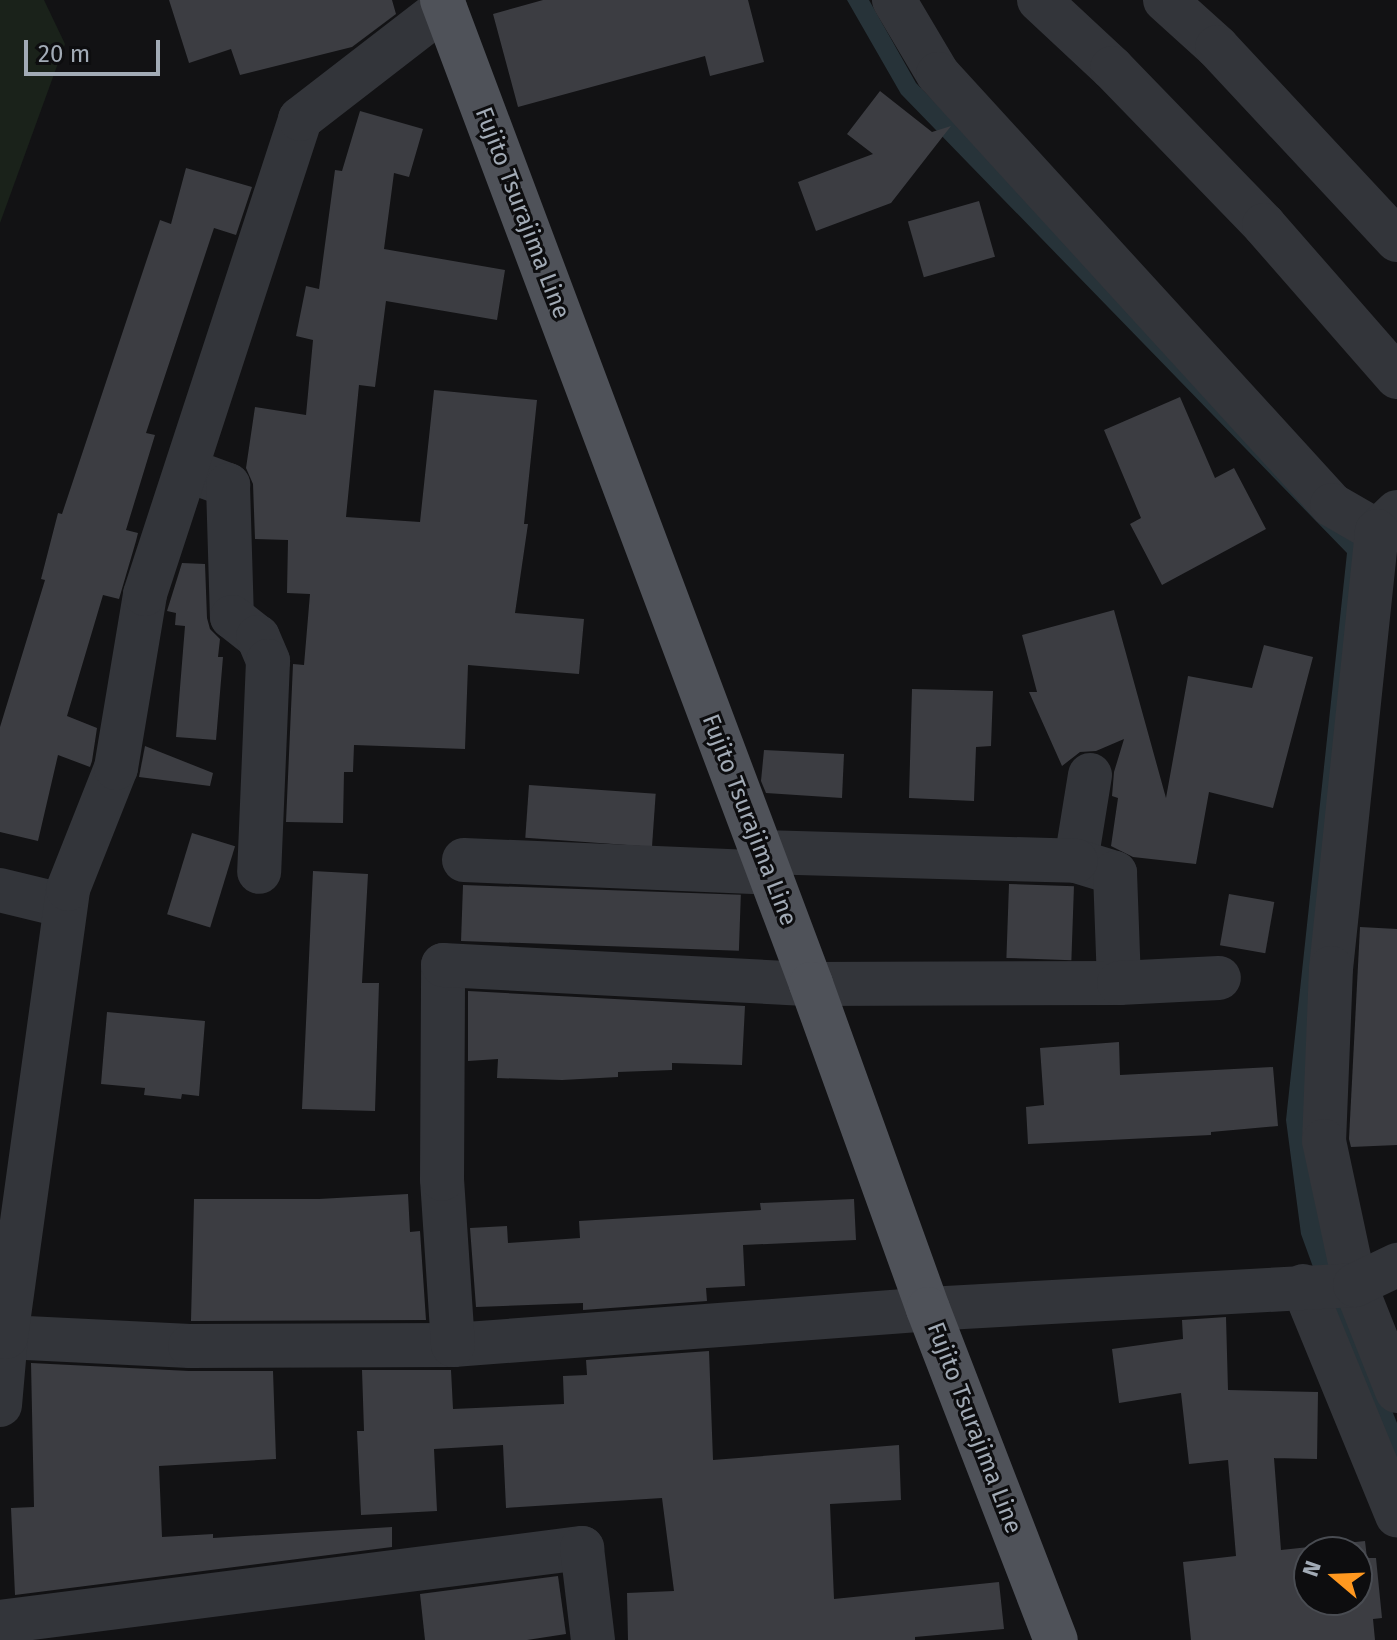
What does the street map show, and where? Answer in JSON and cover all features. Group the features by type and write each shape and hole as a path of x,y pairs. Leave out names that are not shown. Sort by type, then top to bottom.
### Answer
{"main road":[{"name":"Fujito Tsurajima Line","path":"444,3 811,984 928,1309 1056,1640"}],"street":[{"path":"894,0 938,74 1332,505 1387,521 1331,968 1324,1141 1353,1285 1397,1391"},
{"path":"1039,0 1112,68 1253,214 1397,377"},
{"path":"1165,0 1217,47 1397,240"},
{"path":"0,1405 6,1337 68,889 116,768 145,594 300,119 444,3"},
{"path":"187,470 228,485 232,617 258,637 268,661 259,872"},
{"path":"1076,861 1090,775"},
{"path":"464,860 1076,861 1115,873 1119,983"},
{"path":"0,890 65,906"},
{"path":"453,1345 442,1179 443,965 811,984 1119,983 1219,978"},
{"path":"6,1337 190,1346 453,1345 928,1309 1353,1285 1397,1265"},
{"path":"1305,1286 1397,1515"},
{"path":"0,1622 582,1548 593,1640"}],"shaded area":[{"path":"0,0 44,0 65,44 0,223"},
{"path":"847,0 869,0 916,83 1368,545 1337,1267 1313,1267 1301,1234 1286,1120 1347,553 901,94"},
{"path":"1347,1297 1397,1423 1397,1480 1326,1301"}],"building":[{"path":"169,0 392,0 396,14 352,47 240,75 231,49 189,63"},
{"path":"543,0 748,0 764,62 710,76 705,56 518,107 493,14"},
{"path":"880,91 932,132 951,126 891,203 816,231 798,182 873,154 847,134"},
{"path":"360,111 423,129 409,177 394,173 384,249 505,270 497,320 386,301 375,387 359,385 346,517 420,522 434,390 537,400 524,524 528,524 515,613 584,619 579,674 468,665 465,749 354,745 353,772 344,772 343,823 286,822 293,664 304,665 310,594 287,593 288,540 255,539 253,484 246,468 255,407 306,415 313,340 296,336 306,286 319,289 335,170 342,171"},
{"path":"186,168 252,187 236,235 214,228 146,433 155,435 126,530 138,533 119,599 103,595 67,716 97,728 92,761 90,767 58,755 38,841 0,832 0,727 45,580 41,579 58,513 62,514 160,220 171,224"},
{"path":"979,201 995,257 924,277 908,221"},
{"path":"1180,397 1215,478 1234,468 1266,529 1162,585 1130,524 1141,518 1104,430"},
{"path":"182,563 205,564 207,618 210,629 220,639 218,657 223,657 216,740 176,737 185,626 175,625 176,613 167,611"},
{"path":"1114,610 1166,798 1188,676 1252,688 1264,645 1313,657 1273,808 1209,792 1196,864 1133,857 1111,846 1118,798 1112,796 1114,772 1124,739 1096,751 1080,752 1062,766 1029,692 1037,692 1022,635"},
{"path":"912,689 993,691 991,746 976,747 974,801 909,798"},
{"path":"145,746 213,773 210,786 139,777"},
{"path":"764,750 844,754 842,798 766,793 761,781"},
{"path":"529,785 656,794 652,847 525,838"},
{"path":"192,833 235,846 210,927 167,914"},
{"path":"313,871 368,874 362,983 379,983 375,1111 302,1109"},
{"path":"1009,884 1074,886 1071,960 1006,958"},
{"path":"463,885 741,895 739,951 461,941"},
{"path":"1229,894 1274,902 1265,953 1220,945"},
{"path":"1360,927 1397,929 1397,1145 1351,1147 1349,1139"},
{"path":"468,991 745,1006 742,1065 672,1063 672,1070 618,1072 618,1077 562,1080 497,1078 498,1059 468,1061"},
{"path":"107,1012 205,1021 199,1096 182,1094 181,1099 144,1095 145,1088 101,1084"},
{"path":"1119,1042 1120,1075 1273,1067 1278,1126 1211,1132 1211,1135 1028,1144 1026,1107 1044,1105 1040,1048"},
{"path":"408,1194 410,1232 420,1231 426,1320 191,1321 194,1199 319,1199"},
{"path":"854,1199 856,1240 743,1245 745,1286 706,1288 707,1301 583,1310 583,1303 476,1307 470,1228 507,1226 508,1243 580,1238 579,1221 761,1210 760,1203"},
{"path":"1226,1317 1228,1390 1318,1392 1317,1459 1274,1458 1281,1550 1293,1549 1293,1616 1373,1616 1373,1558 1376,1558 1382,1618 1373,1619 1375,1640 1191,1640 1183,1562 1236,1556 1228,1460 1189,1464 1181,1393 1119,1403 1112,1349 1183,1339 1182,1320"},
{"path":"709,1351 713,1460 899,1445 901,1500 830,1504 834,1599 999,1582 1004,1629 915,1637 915,1640 628,1640 627,1593 674,1591 662,1498 506,1508 503,1445 434,1449 437,1511 361,1515 357,1431 364,1431 362,1370 451,1370 453,1409 564,1404 563,1376 587,1375 586,1360"},
{"path":"31,1363 189,1371 273,1371 276,1459 159,1466 162,1537 213,1534 213,1538 392,1527 392,1547 15,1595 11,1508 34,1507"},
{"path":"558,1576 566,1634 527,1640 425,1640 420,1594"}]}
